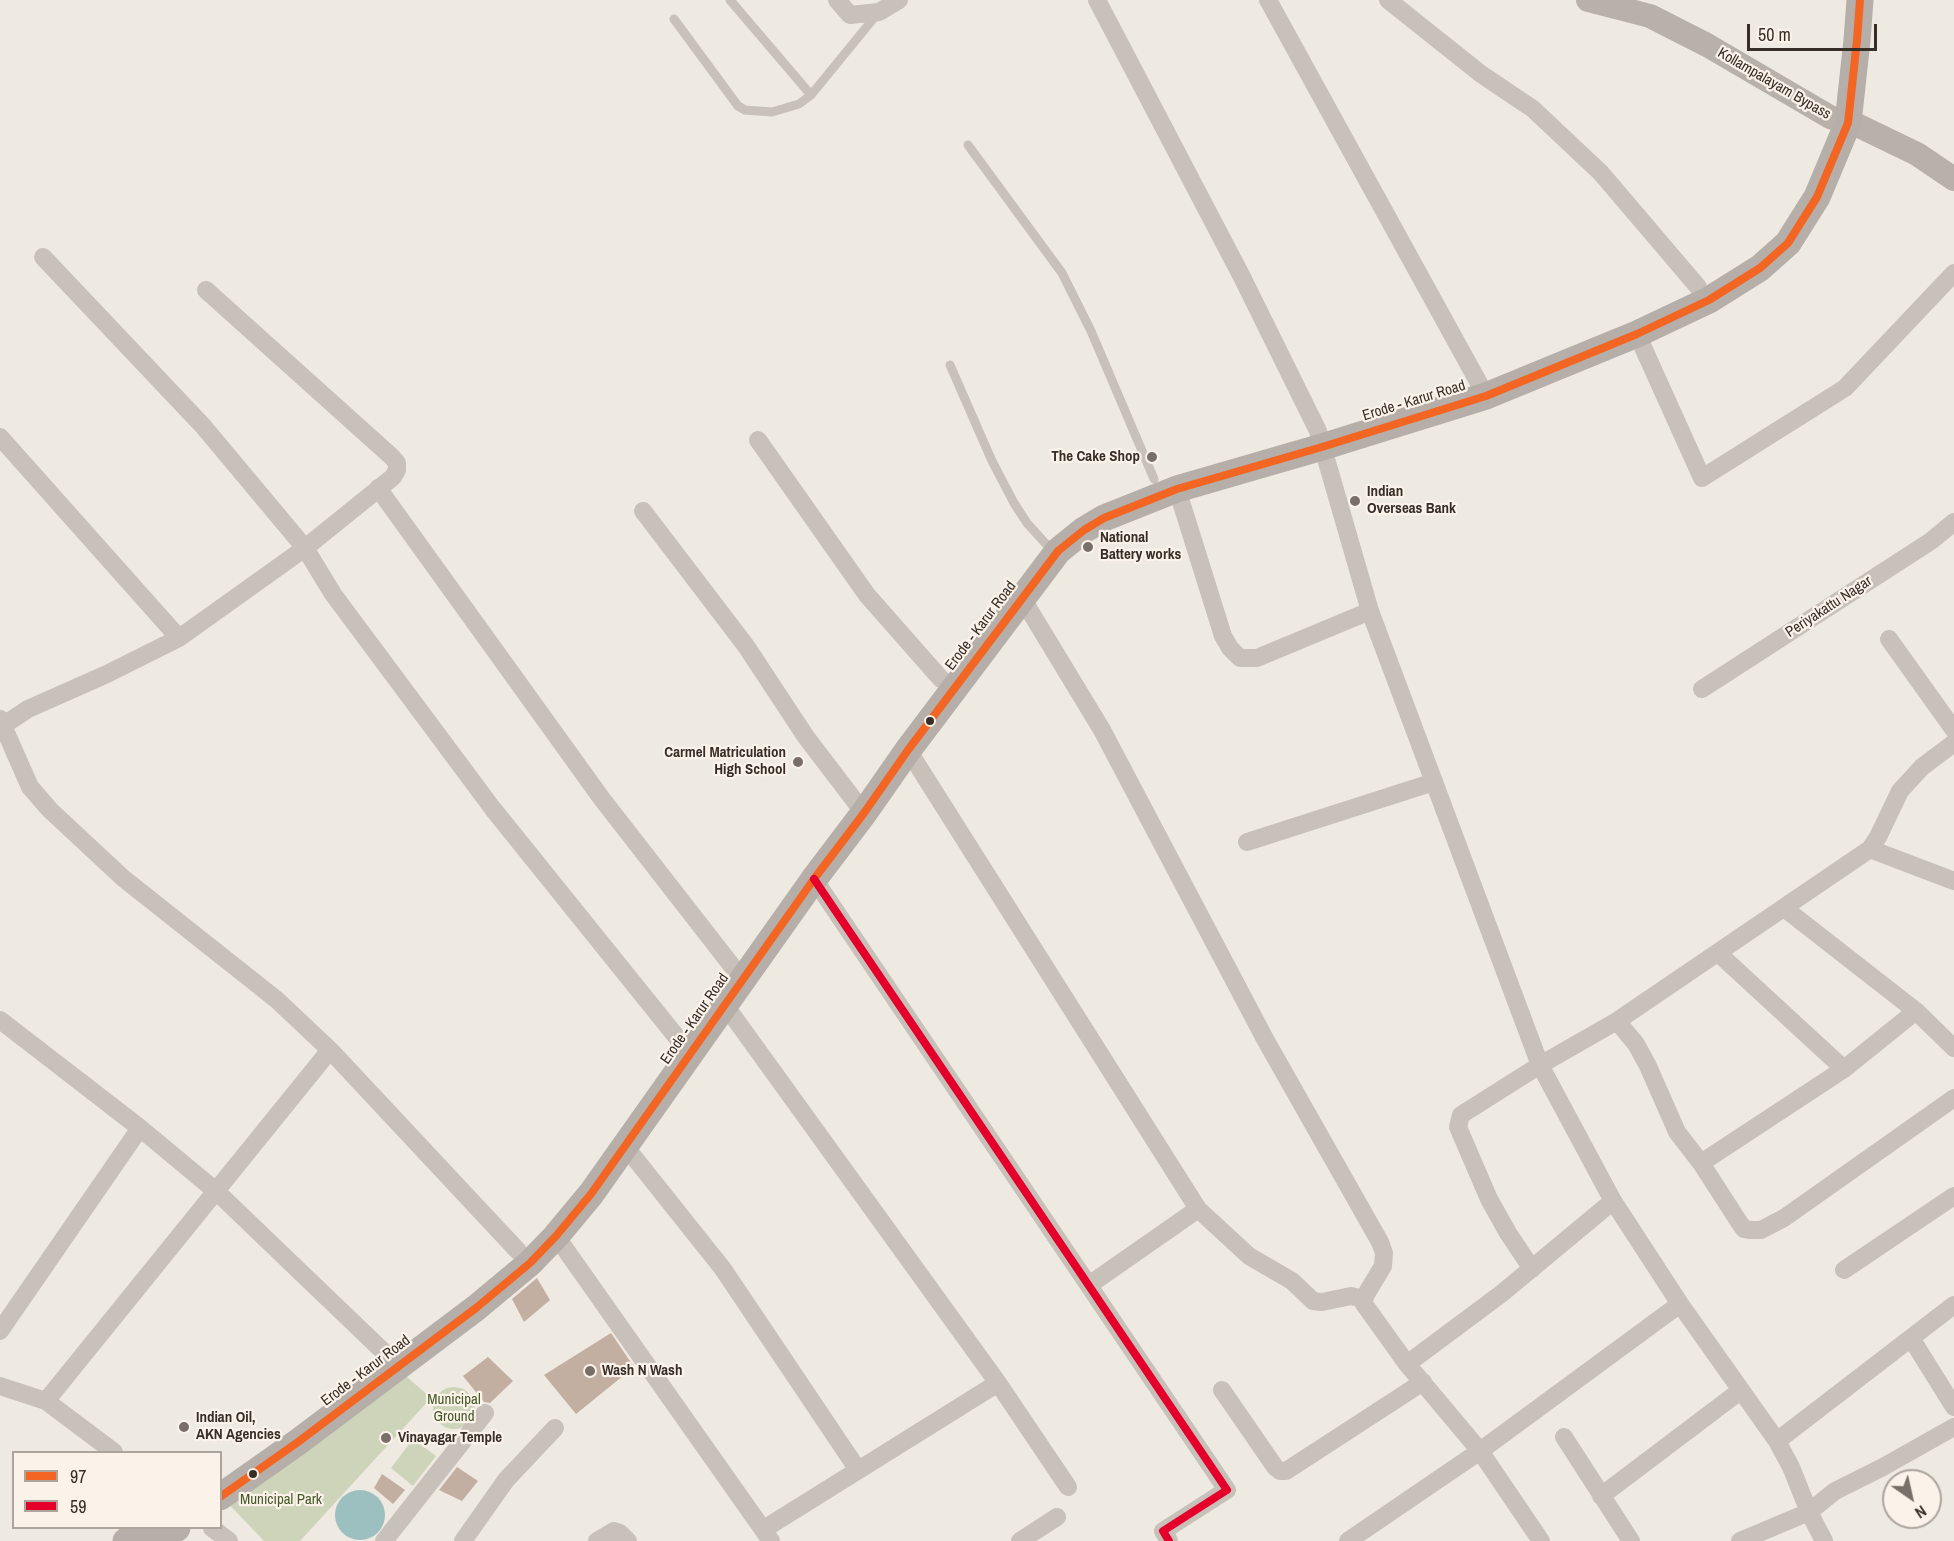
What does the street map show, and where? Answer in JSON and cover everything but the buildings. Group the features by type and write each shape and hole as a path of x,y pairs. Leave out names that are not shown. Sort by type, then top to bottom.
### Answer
{"main road":[{"name":"Erode - Karur Road","path":"1483,388 1698,287 1738,265 1779,230 1815,160 1839,120 1841,0"},
{"name":"Erode - Karur Road","path":"222,1496 298,1442 476,1308 530,1263 556,1236 591,1194 626,1146 814,879 859,806 893,741 1008,588 1046,544 1075,517 1101,500 1166,484 1320,439 1483,388 1637,334 1709,300 1760,268 1788,243 1817,197 1839,120 1860,0"},
{"name":"Erode - Karur Road","path":"222,1476 388,1356 465,1296 518,1251 543,1225 577,1185 799,870 908,750 1058,551 1084,530 1166,484"},
{"path":"126,1541 143,1529"},
{"path":"156,1541 174,1529"}],"street":[{"path":"837,0 850,15 879,12 899,0"},
{"path":"1097,0 1242,277 1320,439 1370,611 1540,1065 1613,1201 1680,1304 1777,1442 1791,1467 1809,1512 1824,1541"},
{"path":"1268,0 1483,388"},
{"path":"1388,0 1481,74 1533,109 1601,172 1698,287"},
{"name":"Kollampalayam Bypass","path":"1588,0 1650,16 1707,45 1839,120 1859,126 1952,173"},
{"path":"44,257 203,426 304,548 333,594 493,809 680,1040"},
{"path":"1637,334 1702,478 1845,388 1954,273"},
{"path":"206,290 392,457 397,463 397,470 393,477 304,548 179,638 2,722 30,787 50,810 123,878 277,1000 330,1050 518,1251"},
{"path":"0,437 179,638"},
{"path":"758,440 867,595 941,679"},
{"path":"1166,484 1223,636 1240,658 1257,658 1370,611"},
{"path":"378,488 602,799 732,966"},
{"path":"643,511 746,646 806,737 859,806"},
{"name":"Periyakattu Nagar","path":"1702,689 1930,541 1954,522"},
{"path":"1022,598 1102,730 1265,1039 1380,1242 1384,1253 1383,1266 1364,1299 1364,1304 1407,1364 1480,1451 1541,1541"},
{"path":"1889,639 1954,730"},
{"path":"1532,1269 1508,1233 1490,1199 1458,1123 1464,1112 1617,1021 1870,849 1900,791 1923,767 1954,743"},
{"path":"908,750 1198,1209 1249,1256 1292,1281 1313,1301 1322,1302 1351,1296 1364,1299"},
{"path":"1247,842 1434,782"},
{"path":"1870,849 1954,881"},
{"path":"814,879 1227,1490 1163,1531 1169,1541"},
{"path":"1784,908 1916,1011 1954,1048"},
{"path":"1718,953 1844,1069"},
{"path":"725,1005 998,1383 1068,1487"},
{"path":"1701,1163 1844,1069 1916,1011"},
{"path":"0,1020 140,1128 217,1192 388,1356"},
{"path":"1617,1021 1636,1044 1648,1066 1677,1132 1701,1163 1744,1228 1761,1230 1800,1207 1954,1098"},
{"path":"46,1401 330,1050"},
{"path":"0,1330 140,1128"},
{"path":"626,1146 723,1269 858,1470"},
{"path":"1844,1270 1954,1196"},
{"path":"1407,1364 1532,1269 1613,1201"},
{"path":"1089,1286 1198,1209"},
{"path":"556,1236 768,1535 858,1470 998,1383"},
{"path":"1348,1541 1480,1451 1680,1304"},
{"path":"1777,1442 1954,1305"},
{"path":"1911,1338 1954,1407"},
{"path":"1222,1390 1275,1467 1280,1471 1286,1471 1423,1382"},
{"path":"0,1386 46,1401 113,1451"},
{"path":"1601,1496 1740,1391"},
{"path":"384,1541 485,1413"},
{"path":"1740,1541 1809,1512 1835,1491 1954,1427"},
{"path":"463,1541 506,1480 555,1428"},
{"path":"1564,1437 1631,1541"},
{"path":"1020,1541 1057,1517"},
{"path":"214,1529 229,1541"},
{"path":"597,1541 614,1532 620,1533 628,1541"}],"lane":[{"path":"730,0 811,95"},
{"path":"674,19 731,98 745,110 772,112 799,104 811,95 879,12"},
{"path":"968,146 1062,273 1166,484"},
{"path":"950,365 992,461 1014,503 1027,523 1046,544"}],"green space":[{"name":"Municipal Park","path":"390,1362 431,1398 300,1541 264,1541 222,1495"},
{"name":"Municipal Ground","path":"454,1387 469,1393 475,1408 469,1423 454,1429 439,1423 433,1408 439,1393"},
{"path":"413,1439 436,1456 413,1486 391,1468"}],"water":[{"path":"360,1490 369,1492 380,1501 385,1515 383,1524 374,1535 360,1540 351,1538 340,1529 335,1515 337,1506 346,1495"}],"transit line":[{"name":"97","path":"222,1496 298,1442 476,1308 530,1263 556,1236 591,1194 814,879 1058,551 1084,530 1104,518 1177,489 1486,396 1637,334 1709,300 1760,268 1788,243 1817,197 1848,123 1860,0"},
{"name":"59","path":"814,879 1227,1490 1163,1531 1169,1541"}],"place":[{"name":"The Cake Shop","path":"1152,457"},
{"name":"Indian Overseas Bank","path":"1355,501"},
{"name":"National Battery works","path":"1088,547"},
{"name":"Carmel Matriculation High School","path":"798,762"},
{"name":"Wash N Wash","path":"590,1371"},
{"name":"Indian Oil, AKN Agencies","path":"184,1427"},
{"name":"Vinayagar Temple","path":"386,1438"}]}
